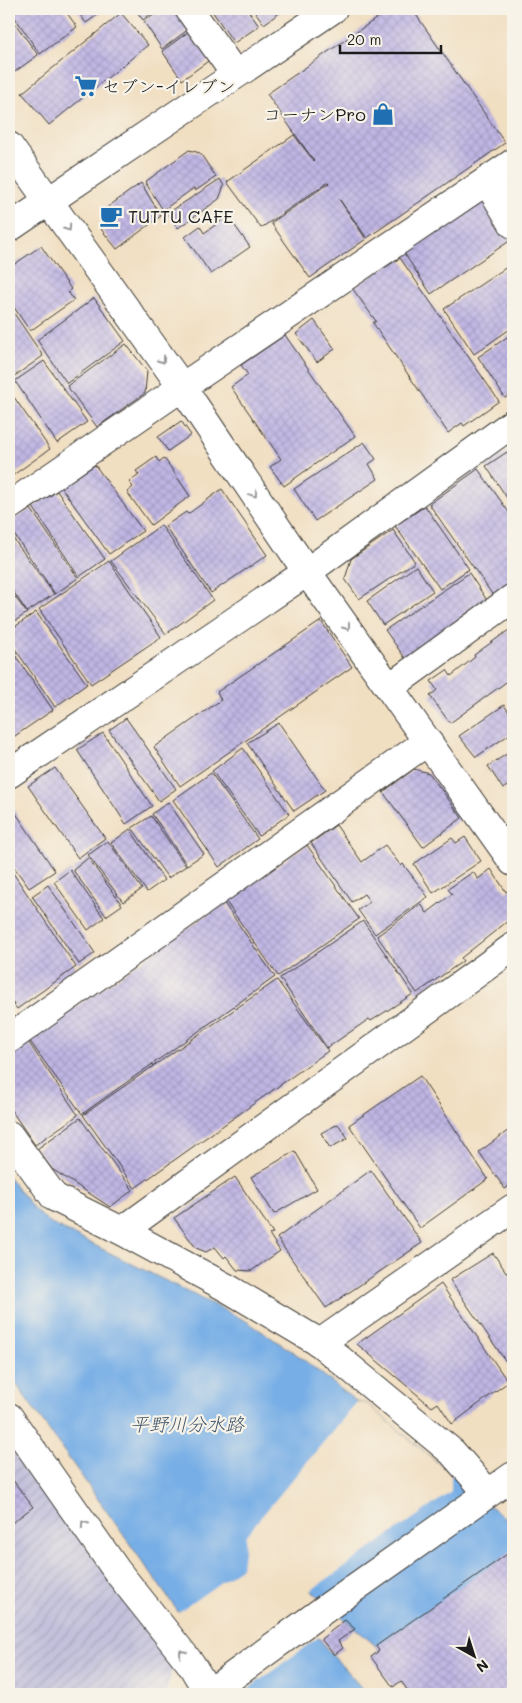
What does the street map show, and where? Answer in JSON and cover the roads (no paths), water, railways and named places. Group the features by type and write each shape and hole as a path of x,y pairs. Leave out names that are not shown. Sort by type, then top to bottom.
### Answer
{"street":[{"path":"189,9 235,74"},
{"path":"9,228 333,9"},
{"path":"9,146 182,387 307,572 513,862"},
{"path":"9,506 513,163"},
{"path":"487,182 513,224"},
{"path":"9,774 307,572 513,423"},
{"path":"390,687 513,598"},
{"path":"9,1038 428,741"},
{"path":"122,1231 513,947"},
{"path":"9,1135 54,1197 122,1231 229,1289 320,1343 452,1452 488,1493"},
{"path":"320,1343 513,1208"},
{"path":"9,1417 117,1571 212,1692 329,1606 513,1476"}],"water":[{"name":"平野川分水路","path":"9,1177 33,1208 48,1222 246,1321 299,1356 357,1402 367,1404 513,1525 513,1694 410,1694 376,1646 249,1537 326,1648 367,1694 235,1694 9,1374"}],"place":[{"name":"セブン-イレブン","path":"86,86"},
{"name":"コーナンPro","path":"383,114"},
{"name":"TUTTU CAFE","path":"111,216"}]}
